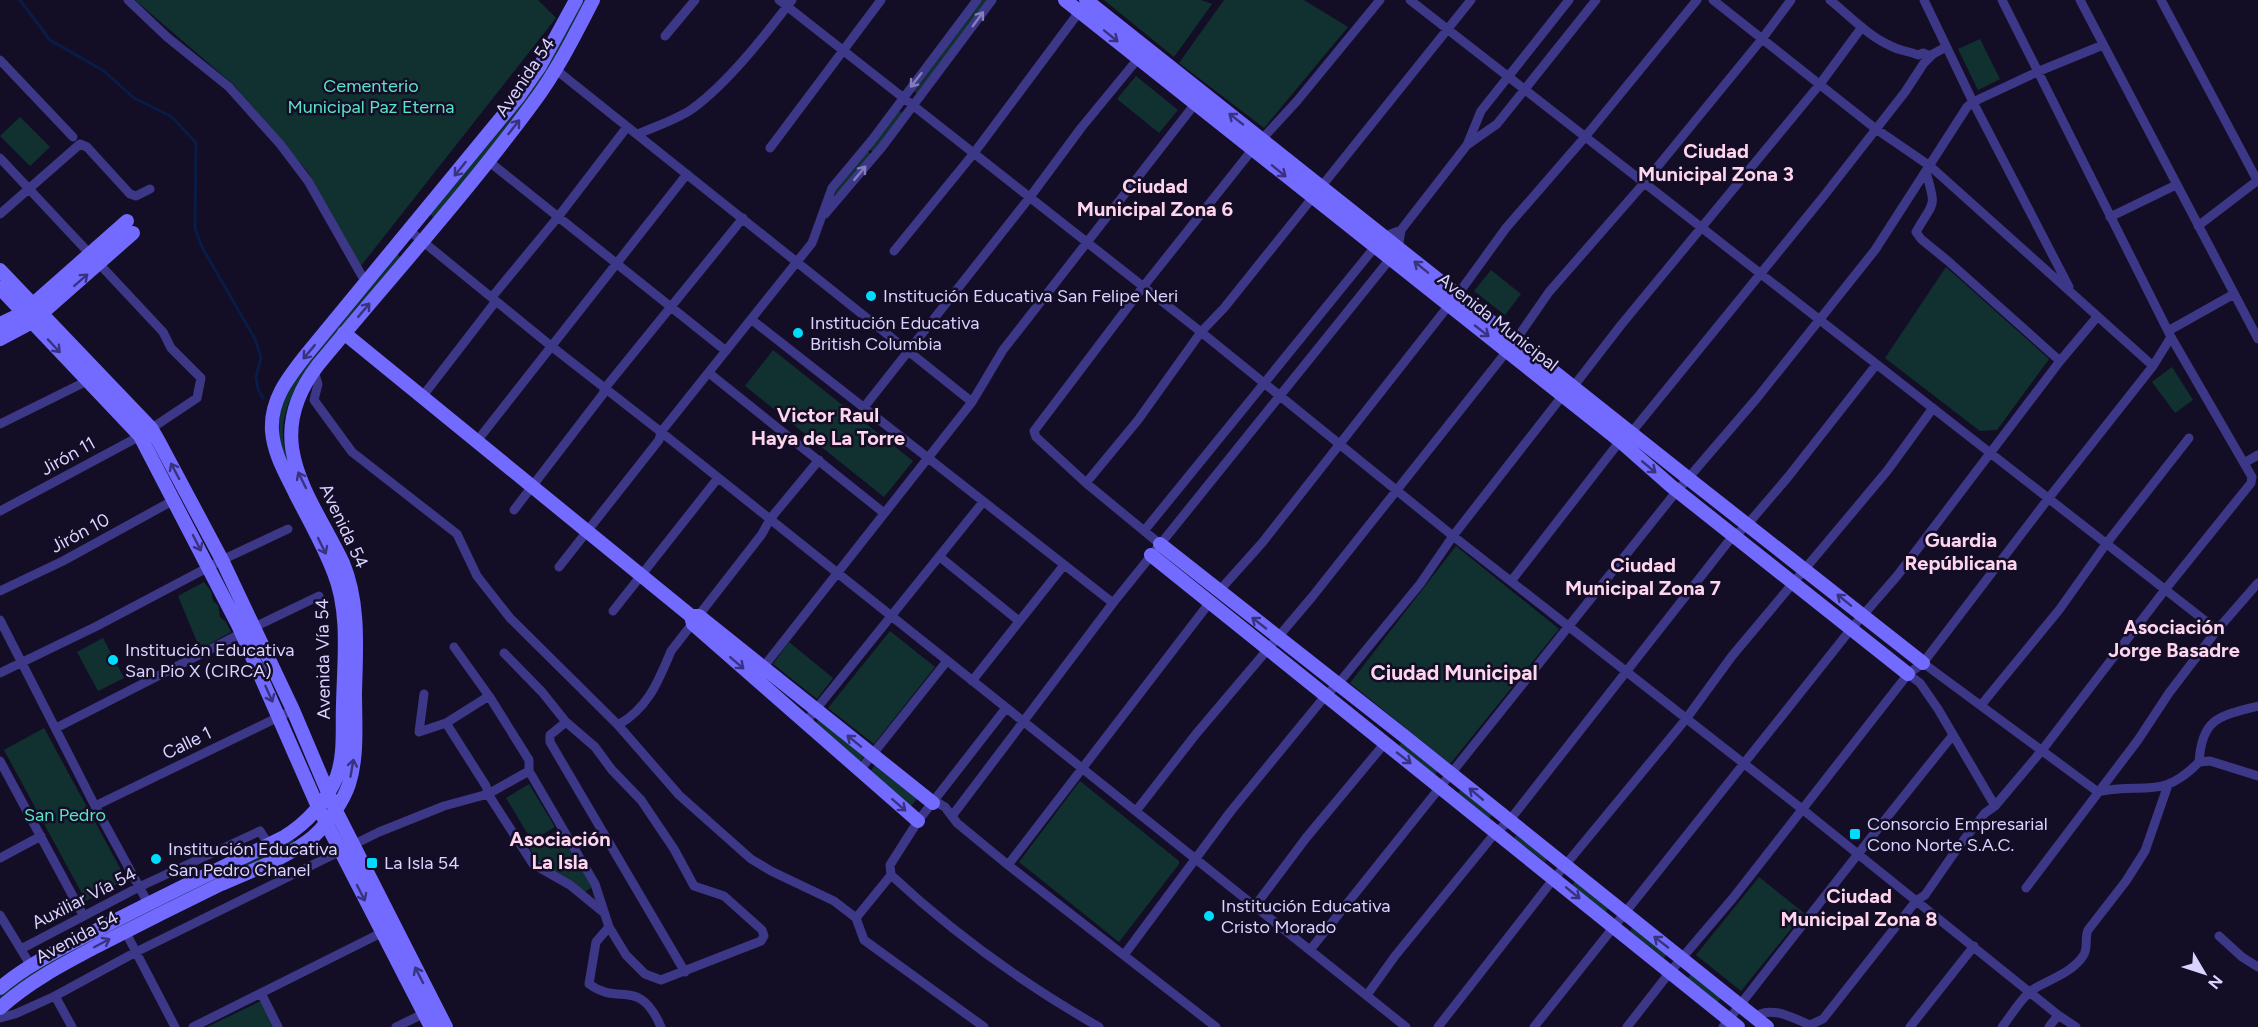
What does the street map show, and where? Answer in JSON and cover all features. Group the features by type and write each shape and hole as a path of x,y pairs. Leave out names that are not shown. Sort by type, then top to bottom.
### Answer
{"street":[{"path":"128,0 167,37 229,87 280,144 308,181 362,276 368,282"},
{"name":"Avenida Vía 54","path":"0,988 31,966 148,903 269,845 297,829 328,793 339,768 342,745 344,623 340,591 327,556 277,455 272,421 276,403 284,384 519,96 540,66 576,0"},
{"name":"Avenida 54","path":"0,1008 41,977 125,932 264,865 314,836 336,809 349,783 353,766 356,620 348,576 297,469 290,444 294,410 303,387 314,371 422,242 533,103 555,69 593,0"},
{"path":"665,36 695,0"},
{"path":"770,148 881,0"},
{"path":"559,567 659,440 661,432 812,243 832,188 872,140 977,0"},
{"path":"821,218 882,147 992,0"},
{"name":"Avenida Municipal","path":"1065,0 1084,4 1199,99 1510,346 1626,437 1689,479 1923,663"},
{"path":"1380,0 1298,101 1257,144 1143,287 1034,431 1036,437 1086,483 1144,531 1155,550 1338,684 1767,1027"},
{"path":"1410,0 2164,591 2217,630"},
{"path":"1086,483 1138,420 1201,332 1224,308 1471,0"},
{"path":"952,816 1113,603 1394,254 1401,230 1467,145 1481,111 1569,0"},
{"path":"1467,145 1497,124 1596,0"},
{"path":"1008,865 1215,596 1262,543 1506,228 1585,137 1697,0"},
{"path":"1713,0 1928,169 2153,366"},
{"path":"1136,811 1196,734 1267,648 1278,638 1397,489 1510,346 1549,292 1645,182 1791,0"},
{"path":"1830,0 1862,27 1892,47 1908,50 1918,55 1923,53 1931,56"},
{"path":"1924,0 1973,102 2073,295"},
{"path":"1754,1017 1762,1012 1775,1011 1810,1024 1822,1019 1916,901 1925,896 1985,813 1995,806 2043,749 2164,591 2247,491 2252,477 2170,334 2002,0"},
{"path":"2080,0 2258,339"},
{"path":"2161,0 2258,181 2198,226"},
{"path":"638,134 673,119 700,103 725,80 786,2 843,51 1201,332 1453,536 1570,625 1744,765 1802,808 1857,855 2029,992 2076,1027"},
{"path":"894,252 974,153 1084,4"},
{"path":"1124,955 1231,811 1420,584 1453,536 1568,391 1820,84 1862,27"},
{"path":"1310,950 1450,773 1875,250 1967,107 2037,72 2103,45"},
{"path":"1512,580 1760,275 1931,56 1946,47"},
{"path":"865,406 1142,53"},
{"path":"0,60 73,137"},
{"path":"555,69 972,402"},
{"path":"759,673 972,402 1002,350 1199,99"},
{"path":"422,397 494,299 627,127"},
{"path":"0,214 80,144 87,147 130,194 136,196 150,189"},
{"path":"0,158 95,259"},
{"path":"487,160 726,351"},
{"path":"1928,169 1934,201 1931,210 1916,232 1921,239 2060,361"},
{"path":"477,441 687,174"},
{"path":"2110,217 2176,185"},
{"path":"514,510 603,394 605,388 743,218"},
{"path":"0,339 130,227"},
{"path":"1144,531 1379,242 1401,230"},
{"path":"410,231 551,346 1406,1027"},
{"name":"Jirón 11","path":"0,511 146,432 197,398 201,378 171,348 163,332 95,259"},
{"path":"0,270 87,381 146,432"},
{"path":"0,288 32,313 146,432 248,630 293,710 336,809 347,849 387,929 430,1010 446,1027"},
{"path":"1627,1027 1733,898 1908,674 1923,663 2153,366 2170,334 2234,294"},
{"path":"0,324 32,313"},
{"path":"1534,1027 1851,629 1897,576 2060,361 2097,317"},
{"path":"752,320 865,406 1113,603"},
{"path":"344,333 588,530 759,673 816,710 933,803 945,807 957,823 1008,865 1216,1027"},
{"path":"1367,995 1395,956 1496,832 1509,821 1734,536 1747,525 1788,477 1876,365"},
{"path":"314,371 318,384 314,400 352,452 457,534 477,576 510,618 618,724 679,795 751,859 834,901 856,918 864,940 984,1027"},
{"path":"709,373 884,513"},
{"path":"0,424 87,381"},
{"path":"1438,1027 1686,719 1732,656 1887,471 1932,408"},
{"name":"Avenida Municipal","path":"1626,437 1678,491 1908,674"},
{"path":"1982,705 2059,610 2106,544 2189,438"},
{"path":"2244,463 2258,455"},
{"path":"618,724 639,711 648,699 670,651 762,534 770,519 819,460"},
{"path":"613,611 718,478"},
{"name":"Jirón 10","path":"0,591 63,561 181,497"},
{"path":"805,723 983,502"},
{"path":"0,673 288,529"},
{"path":"939,557 1019,621"},
{"path":"972,681 1064,566"},
{"path":"2026,888 2138,740 2169,693 2217,630 2258,583"},
{"path":"56,728 319,596"},
{"path":"1215,596 1267,648 1670,972 1730,1025 1739,1005 1953,735"},
{"path":"0,620 95,806 148,903"},
{"path":"248,630 279,717 318,807 326,822 347,849"},
{"path":"454,647 489,696 529,759 529,771 595,884 609,927 626,955 645,974 662,980 761,941 764,936 762,930 724,896 709,889 694,886 674,849 640,800 612,770 595,747 566,722 542,692 504,653"},
{"path":"860,770 947,661"},
{"path":"1923,663 2043,749 2098,792"},
{"path":"759,673 805,723 918,821"},
{"path":"1908,674 1920,683 1995,806"},
{"path":"424,694 419,732 446,723 489,696"},
{"path":"2199,762 2202,737 2216,719 2236,710 2258,706"},
{"path":"1006,708 918,821 890,865 891,875 931,912 1014,975 1100,1027"},
{"name":"Calle 1","path":"95,806 293,710"},
{"path":"566,722 550,735 550,742 685,972"},
{"path":"446,723 533,864 570,885 605,913"},
{"path":"1255,906 1306,838 1385,743"},
{"path":"0,761 83,915"},
{"path":"2098,792 2109,789 2152,789 2168,785 2199,762 2210,761 2258,776"},
{"path":"0,1018 56,996 136,952 407,820 444,806 488,794 529,771"},
{"path":"2002,1027 2029,992 2069,969 2082,958 2086,951 2085,937 2088,930 2126,881 2145,851 2168,785"},
{"name":"Auxiliar Vía 54","path":"21,949 139,887 260,831 269,845"},
{"path":"0,858 41,836"},
{"path":"314,836 347,849"},
{"path":"856,918 891,875"},
{"path":"0,915 16,945 31,966"},
{"path":"609,927 596,942 589,984 597,990 634,995 654,1012 661,1027"},
{"path":"193,1027 387,929"},
{"path":"125,932 175,1027"},
{"path":"2219,936 2242,957 2258,967"},
{"path":"1910,1027 1974,946"},
{"path":"261,993 279,1027"},
{"path":"56,996 72,1027"},
{"path":"396,1027 430,1010"},
{"path":"430,1010 431,1027"},
{"path":"2049,1027 2058,1015"}],"green space":[{"name":"Cementerio Municipal Paz Eterna","path":"135,0 538,0 556,18 360,267 308,172 234,85"},
{"path":"581,0 589,0 562,50 528,101 435,219 430,214"},
{"path":"981,0 988,0 917,93 914,92"},
{"path":"1104,0 1201,0 1212,4 1174,57"},
{"path":"1224,0 1304,0 1348,27 1264,128 1179,63"},
{"path":"1980,39 2000,79 1978,90 1958,49"},
{"path":"1136,76 1178,110 1159,133 1117,99"},
{"path":"899,111 902,113 873,152 869,149"},
{"path":"20,117 50,147 30,166 0,136"},
{"path":"867,151 872,155 839,194 836,194 835,192"},
{"path":"397,254 402,258 300,381 289,403 283,425 284,444 289,463 333,552 345,587 324,536 296,485 285,459 279,433 282,406 294,378"},
{"path":"1946,267 2049,359 1997,430 1980,431 1885,358"},
{"path":"1491,270 1521,294 1505,315 1474,291"},
{"path":"773,350 913,461 884,497 745,386"},
{"path":"2172,367 2193,400 2175,413 2152,382"},
{"path":"1456,546 1559,629 1450,764 1350,683"},
{"path":"204,582 211,591 213,601 218,605 220,617 226,622 231,632 200,649 178,596"},
{"path":"345,589 351,620 350,747 344,780 342,779 347,744 350,636"},
{"path":"890,631 935,667 874,744 828,708"},
{"path":"103,638 124,678 98,691 77,652"},
{"path":"789,642 833,678 817,699 773,664"},
{"path":"820,718 866,754 859,763 815,724"},
{"name":"San Pedro","path":"44,728 126,879 86,901 4,750"},
{"path":"1401,743 1437,771 1435,775 1399,746"},
{"path":"875,765 917,799 911,806 870,772"},
{"path":"1080,781 1179,861 1119,942 1019,862"},
{"path":"529,784 555,827 532,841 506,798"},
{"path":"1460,790 1492,815 1489,818 1458,793"},
{"path":"558,830 592,887 585,892 537,861 529,847"},
{"path":"1516,835 1547,859 1545,862 1514,838"},
{"path":"293,839 295,842 0,1002 0,994 70,949"},
{"path":"1759,877 1804,913 1741,991 1696,955"},
{"path":"1575,881 1608,908 1606,912 1572,885"},
{"path":"1633,927 1667,954 1664,958 1630,931"},
{"path":"1691,974 1721,998 1718,1002 1688,978"},
{"path":"261,1001 275,1027 207,1027"}],"waterway":[{"path":"20,0 50,40 104,71 134,98 172,117 196,143 195,229 203,249 255,339 261,358 256,377 258,389 263,398"}],"place":[{"name":"Institución Educativa San Felipe Neri","path":"871,296"},
{"name":"Institución Educativa British Columbia","path":"798,333"},
{"name":"Institución Educativa San Pio X (CIRCA)","path":"113,660"},
{"name":"Consorcio Empresarial Cono Norte S.A.C.","path":"1855,834"},
{"name":"Institución Educativa San Pedro Chanel","path":"156,859"},
{"name":"La Isla 54","path":"372,863"},
{"name":"Institución Educativa Cristo Morado","path":"1209,916"}],"district":[{"name":"Ciudad Municipal Zona 3","path":"1716,162"},
{"name":"Ciudad Municipal Zona 6","path":"1155,198"},
{"name":"Victor Raul Haya de La Torre","path":"828,426"},
{"name":"Guardia Repúblicana","path":"1961,552"},
{"name":"Ciudad Municipal Zona 7","path":"1643,576"},
{"name":"Asociación Jorge Basadre","path":"2174,638"},
{"name":"Ciudad Municipal","path":"1454,673"},
{"name":"Asociación La Isla","path":"560,850"},
{"name":"Ciudad Municipal Zona 8","path":"1859,908"}]}
